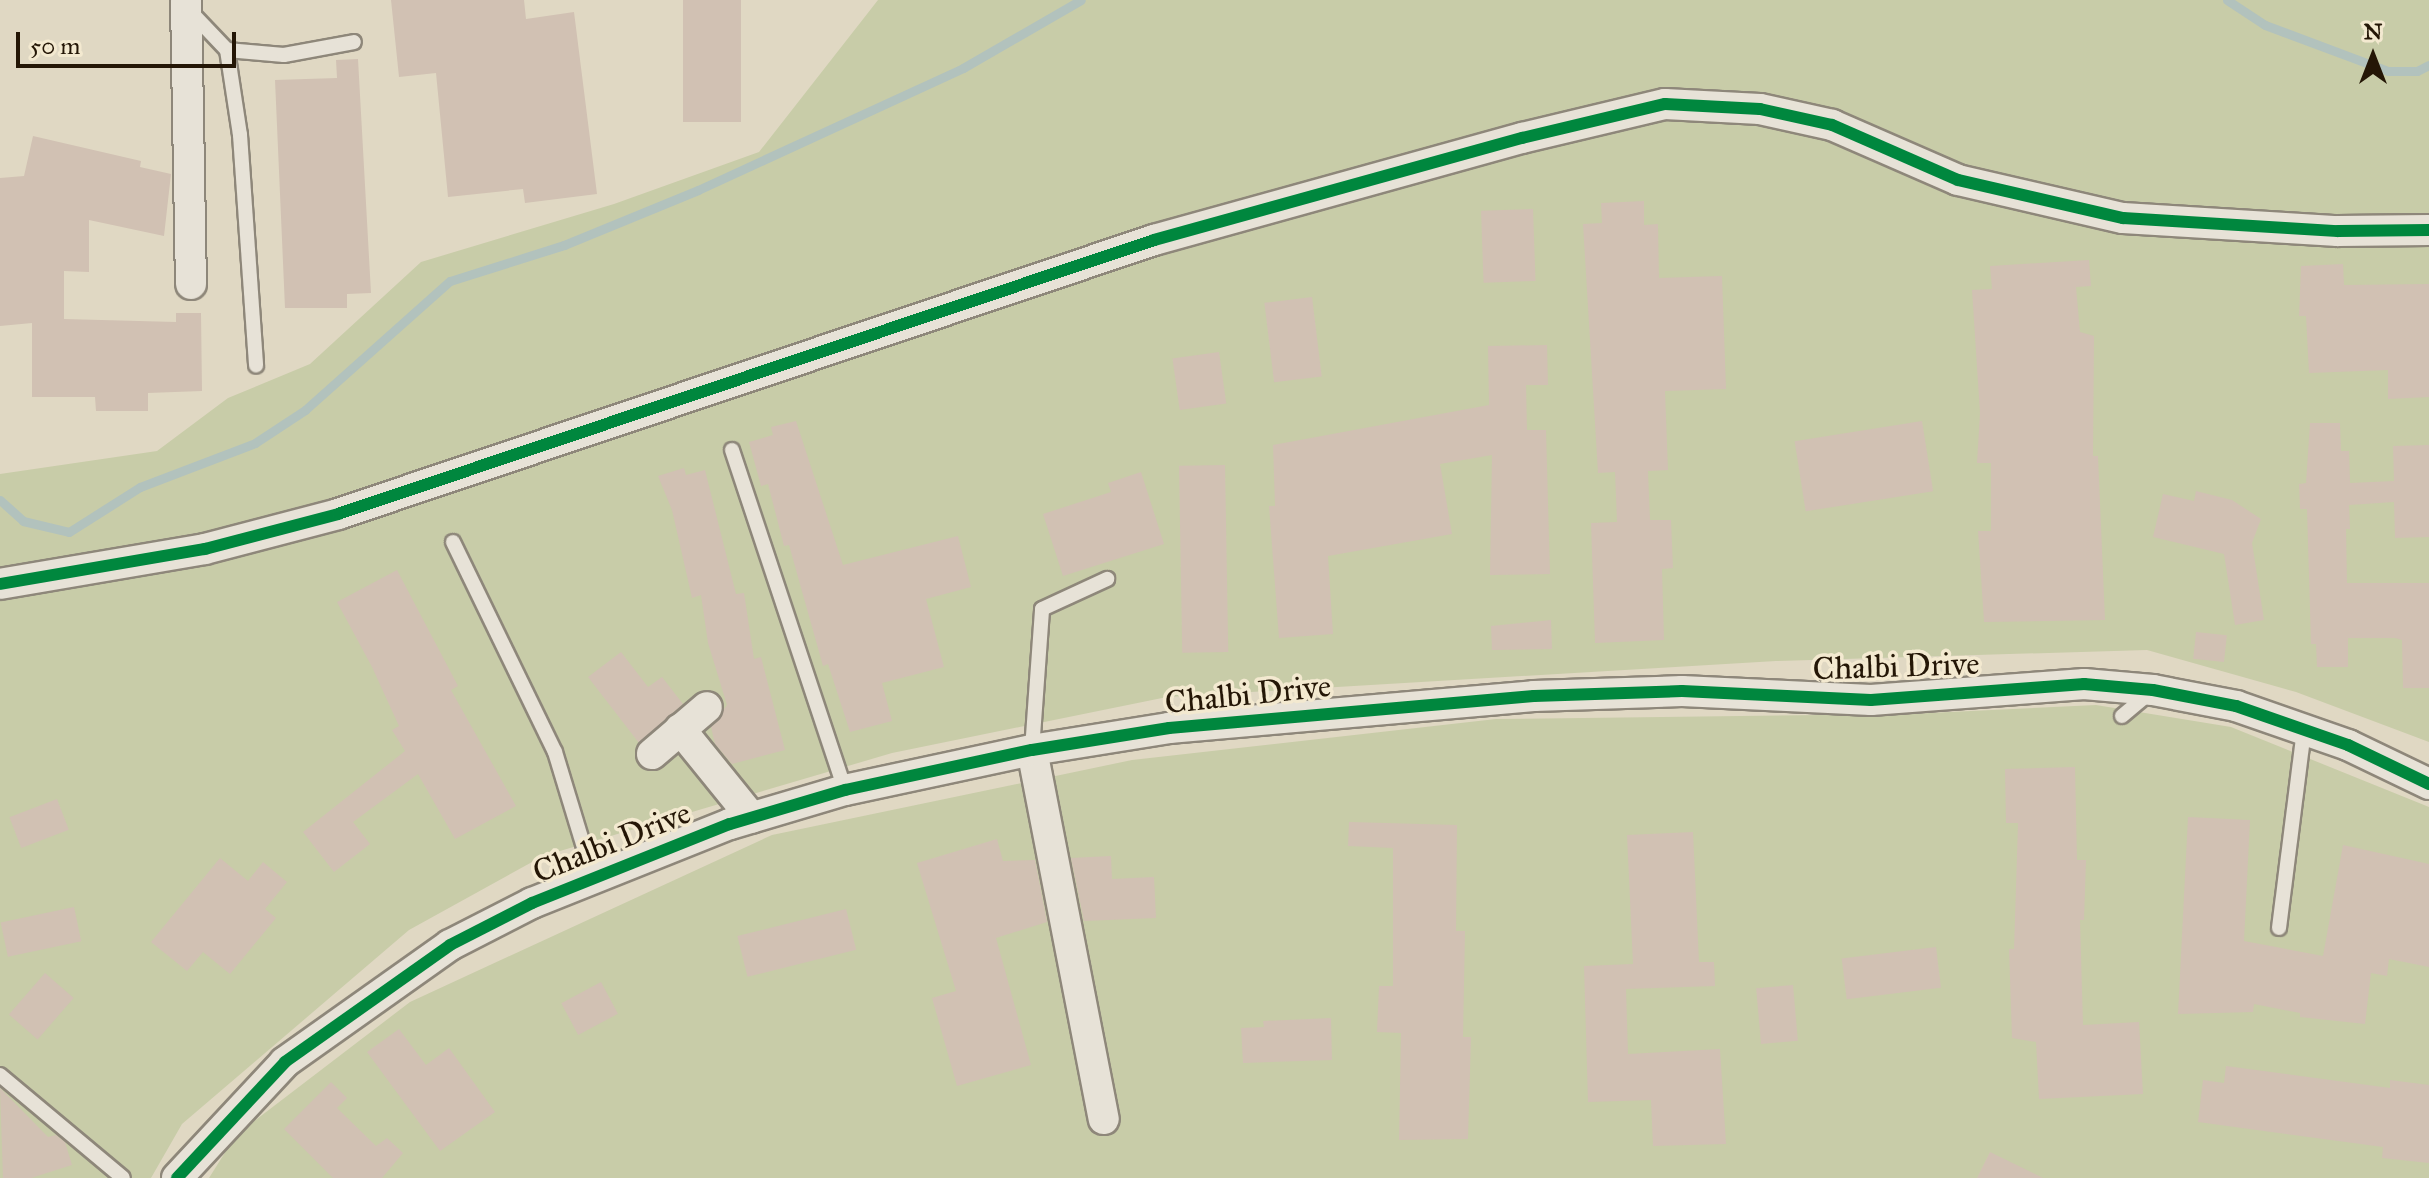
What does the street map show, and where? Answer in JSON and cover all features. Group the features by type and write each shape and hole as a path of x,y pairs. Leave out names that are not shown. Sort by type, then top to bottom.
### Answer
{"street":[{"path":"186,4 191,284"},
{"path":"0,584 205,549 338,514 1154,240 1522,138 1665,104 1760,109 1832,125 1958,180 2123,218 2259,228 2429,230"},
{"name":"Chalbi Drive","path":"177,1178 285,1062 371,997 450,945 593,877 752,818 845,790 1032,750 1169,728 1534,696 1682,691 1871,700 2084,684 2153,690 2236,706 2304,729 2429,784"},
{"path":"652,754 707,707"},
{"path":"680,729 752,818"},
{"path":"1032,750 1104,1119"}],"lane":[{"path":"186,4 227,50 240,135 256,365"},
{"path":"227,50 284,55 354,42"},
{"path":"732,450 845,790"},
{"path":"453,542 555,752 593,877"},
{"path":"1032,750 1042,609 1107,579"},
{"path":"2122,716 2153,690"},
{"path":"2279,928 2304,729"},
{"path":"0,1075 123,1178"}],"green space":[{"path":"878,0 2429,0 2429,742 2296,692 2147,650 1776,661 1167,697 892,753 543,856 409,930 182,1124 151,1178 0,1178 0,474 157,451 228,398 310,364 421,262 614,204 759,152"},
{"path":"2096,705 2231,727 2429,807 2429,1178 209,1178 236,1135 410,1002 772,835 1132,760 1496,719 1908,714"}],"building":[{"path":"391,0 524,0 526,19 574,12 597,194 525,203 523,189 448,197 436,73 399,77"},
{"path":"683,0 741,0 741,122 683,122"},
{"path":"358,59 371,293 347,294 347,308 285,308 275,80 337,78 336,60"},
{"path":"33,136 141,161 140,167 171,174 164,236 89,220 89,272 64,271 64,319 176,322 176,313 201,313 202,391 148,393 148,411 96,411 95,397 32,397 32,323 0,326 0,178 24,176"},
{"path":"1644,201 1644,225 1658,224 1659,278 1722,276 1726,389 1665,391 1668,470 1648,471 1650,520 1671,520 1673,568 1662,569 1664,640 1595,643 1591,523 1617,522 1615,472 1598,473 1583,224 1602,223 1601,203"},
{"path":"1533,209 1536,281 1484,283 1481,211"},
{"path":"2089,260 2091,286 2076,287 2080,332 2094,336 2093,456 2098,456 2105,620 1984,622 1978,531 1991,531 1991,463 1977,463 1980,413 1972,290 1992,289 1990,266"},
{"path":"2343,264 2344,285 2429,284 2429,397 2388,399 2388,370 2309,373 2306,316 2299,316 2301,266"},
{"path":"1312,297 1322,376 1274,382 1264,303"},
{"path":"1547,345 1548,385 1526,385 1527,430 1546,430 1550,574 1490,575 1492,455 1440,464 1452,534 1328,556 1333,634 1279,638 1269,506 1275,506 1273,445 1489,405 1488,346"},
{"path":"1219,352 1226,403 1180,410 1172,359"},
{"path":"796,421 843,565 958,536 971,587 926,599 944,667 882,683 892,721 850,732 828,664 823,666 789,545 784,546 768,484 761,486 749,442 773,435 771,427"},
{"path":"1922,421 1933,491 1806,511 1795,441"},
{"path":"2310,423 2340,423 2341,451 2349,451 2350,483 2394,481 2393,446 2429,445 2429,537 2395,538 2394,502 2349,505 2350,529 2346,529 2347,583 2429,583 2429,688 2403,688 2402,640 2395,638 2348,638 2348,667 2317,667 2316,644 2311,644 2307,509 2300,509 2299,484 2306,483"},
{"path":"1225,465 1228,652 1182,653 1179,466"},
{"path":"684,468 686,475 705,470 736,594 744,593 754,659 761,657 785,750 732,764 715,744 711,727 727,705 708,643 701,595 692,598 672,510 658,476"},
{"path":"1141,472 1164,544 1063,576 1043,514 1111,492 1108,483"},
{"path":"2196,491 2232,500 2261,519 2252,543 2264,620 2235,625 2224,554 2153,537 2163,494 2194,501"},
{"path":"397,570 458,686 451,690 516,806 455,839 418,774 353,822 370,844 334,872 303,832 405,751 392,730 399,726 337,602"},
{"path":"1551,620 1552,649 1492,650 1491,626"},
{"path":"2196,632 2227,635 2224,662 2193,659"},
{"path":"621,652 648,687 662,677 683,704 639,743 588,677"},
{"path":"2075,767 2077,860 2086,860 2084,920 2080,920 2083,1025 2139,1022 2143,1094 2039,1099 2036,1042 2012,1038 2009,949 2014,949 2018,823 2006,823 2005,769"},
{"path":"57,799 69,830 21,848 9,817"},
{"path":"2188,817 2250,820 2244,941 2323,956 2343,845 2429,864 2429,967 2389,959 2387,976 2371,973 2365,1024 2300,1017 2300,1013 2254,1004 2253,1012 2178,1014"},
{"path":"1349,822 1457,825 1456,931 1465,931 1463,1037 1471,1037 1468,1139 1399,1140 1401,1033 1377,1032 1379,986 1393,986 1393,848 1348,846"},
{"path":"1693,832 1699,962 1714,962 1715,986 1626,989 1628,1054 1720,1049 1726,1144 1653,1146 1651,1100 1588,1102 1584,966 1633,964 1627,835"},
{"path":"997,839 1003,861 1035,860 1047,922 996,938 1031,1065 957,1086 932,998 956,991 917,863"},
{"path":"1111,856 1112,879 1154,877 1156,918 1084,921 1071,858"},
{"path":"220,858 248,881 263,862 287,882 265,909 276,918 230,974 203,952 187,971 151,942"},
{"path":"74,907 81,941 8,957 1,923"},
{"path":"846,909 856,950 747,977 737,936"},
{"path":"1936,947 1941,988 1847,999 1842,959"},
{"path":"45,973 74,998 38,1039 9,1015"},
{"path":"601,982 618,1014 578,1035 561,1003"},
{"path":"1793,985 1798,1041 1761,1044 1756,988"},
{"path":"1331,1018 1332,1060 1243,1063 1241,1028 1264,1027 1263,1021"},
{"path":"399,1029 426,1065 449,1048 495,1112 440,1151 367,1052"},
{"path":"2226,1066 2390,1088 2390,1080 2429,1085 2429,1163 2382,1158 2383,1147 2198,1122 2203,1080 2224,1083"},
{"path":"331,1082 347,1098 337,1108 376,1146 387,1138 403,1153 382,1178 333,1178 284,1129"},
{"path":"0,1088 48,1137 56,1135 65,1142 72,1165 31,1178 3,1178"},
{"path":"1990,1152 2043,1178 1977,1178"}],"waterway":[{"path":"0,500 23,521 69,532 140,487 255,443 305,410 450,281 564,245 698,190 963,68 1081,0"},
{"path":"2227,0 2265,25 2388,71 2417,71 2429,65"}],"cycle path":[{"path":"0,584 205,549 338,514 1154,240 1522,138 1665,104 1760,109 1832,125 1958,180 2123,218 2338,231 2429,230"},
{"path":"177,1178 285,1062 450,945 532,903 730,824 845,790 1032,750 1169,728 1534,696 1682,691 1871,700 2084,684 2153,690 2236,706 2348,745 2429,784"}]}
